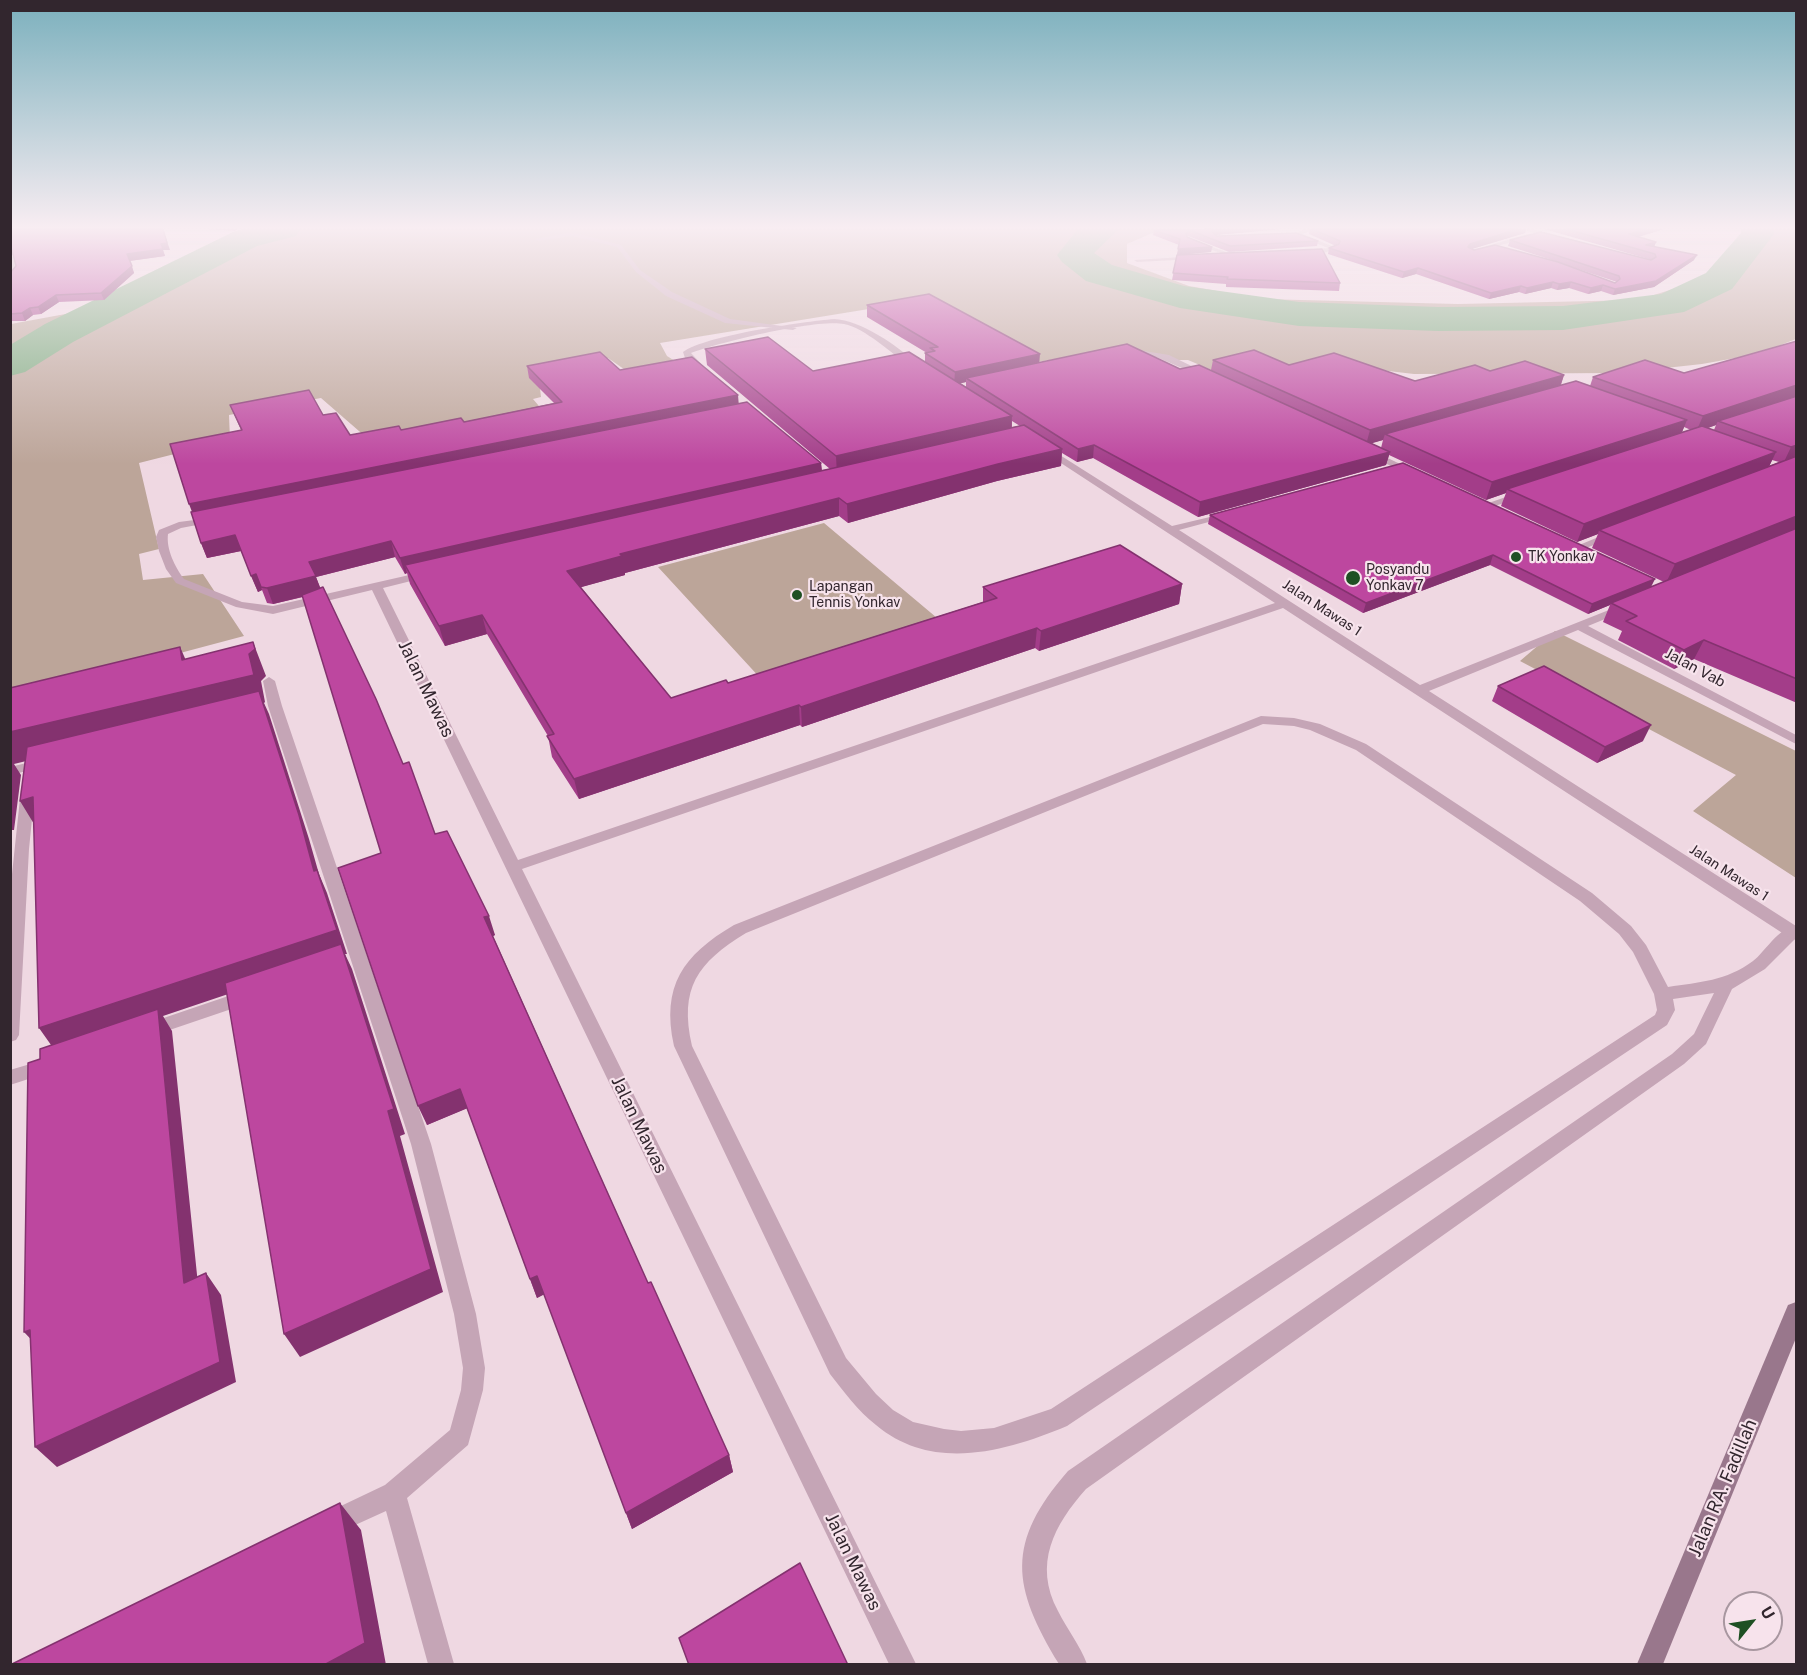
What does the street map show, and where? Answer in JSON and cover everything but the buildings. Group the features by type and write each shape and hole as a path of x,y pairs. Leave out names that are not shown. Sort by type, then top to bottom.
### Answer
{"main road":[{"name":"Jalan RA. Fadillah","path":"1650,1665 1797,1312"}],"street":[{"path":"698,307 728,321 793,328"},
{"path":"709,375 688,356 687,352 708,345 840,321 853,325 922,370"},
{"path":"1106,356 1134,350 1152,351 1215,379"},
{"name":"Jalan Mawas 1","path":"1034,442 1795,933"},
{"path":"1376,447 1365,450 1422,477"},
{"path":"1378,473 1401,467"},
{"path":"1485,506 1530,491"},
{"path":"1474,501 1495,510"},
{"path":"1172,529 1241,511"},
{"path":"224,517 177,526 163,532 161,535 163,549 174,575 180,580 240,605 260,610 284,608 433,572"},
{"path":"1577,548 1620,531"},
{"name":"Jalan Mawas","path":"376,586 903,1665"},
{"path":"513,867 1285,603"},
{"path":"1419,690 1634,603"},
{"name":"Jalan Vab","path":"1578,626 1797,740"},
{"path":"269,681 269,707 353,960 421,1144 465,1314 474,1368 472,1390 460,1437 394,1494 308,1535"},
{"path":"1261,720 1294,722 1342,737 1392,766 1510,844 1586,897 1625,930 1640,949 1663,994 1666,1010 1661,1020 1650,1029 1059,1418 1022,1433 984,1443 943,1442 903,1430 866,1401 838,1366 711,1106 683,1046 676,1024 679,1001 694,964 712,946 740,929 1261,720"},
{"path":"10,771 55,760"},
{"path":"10,1035 16,850 32,766"},
{"path":"1663,994 1725,985 1759,965 1795,933"},
{"path":"1074,1665 1040,1602 1033,1563 1039,1535 1055,1503 1077,1480 1678,1059 1700,1038 1719,1002 1725,985"},
{"path":"134,1036 257,993"},
{"path":"10,1078 67,1059"},
{"path":"394,1494 441,1665"}],"shaded area":[{"path":"103,307 880,307 660,343 667,356 683,366 631,374 608,358 538,372 541,397 533,399 544,412 367,438 321,398 229,415 230,440 139,463 159,549 139,554 143,580 203,574 244,636 11,698 11,324"},
{"path":"934,307 1796,307 1796,339 1758,354 1702,364 1620,373 1414,374 1337,365 1214,371 1188,360 1113,350 1018,365"},
{"name":"Lapangan Tennis Yonkav","path":"824,523 943,623 762,680 658,567"},
{"path":"1555,631 1796,751 1796,878 1693,811 1736,775 1520,661"}],"waterway":[{"path":"10,363 59,333 110,307"},
{"path":"1251,307 1299,314 1438,319 1563,318 1646,307"}],"place":[{"name":"TK Yonkav","path":"1516,557"},
{"name":"Posyandu Yonkav 7","path":"1353,578"},
{"name":"Lapangan Tennis Yonkav","path":"797,595"}]}
